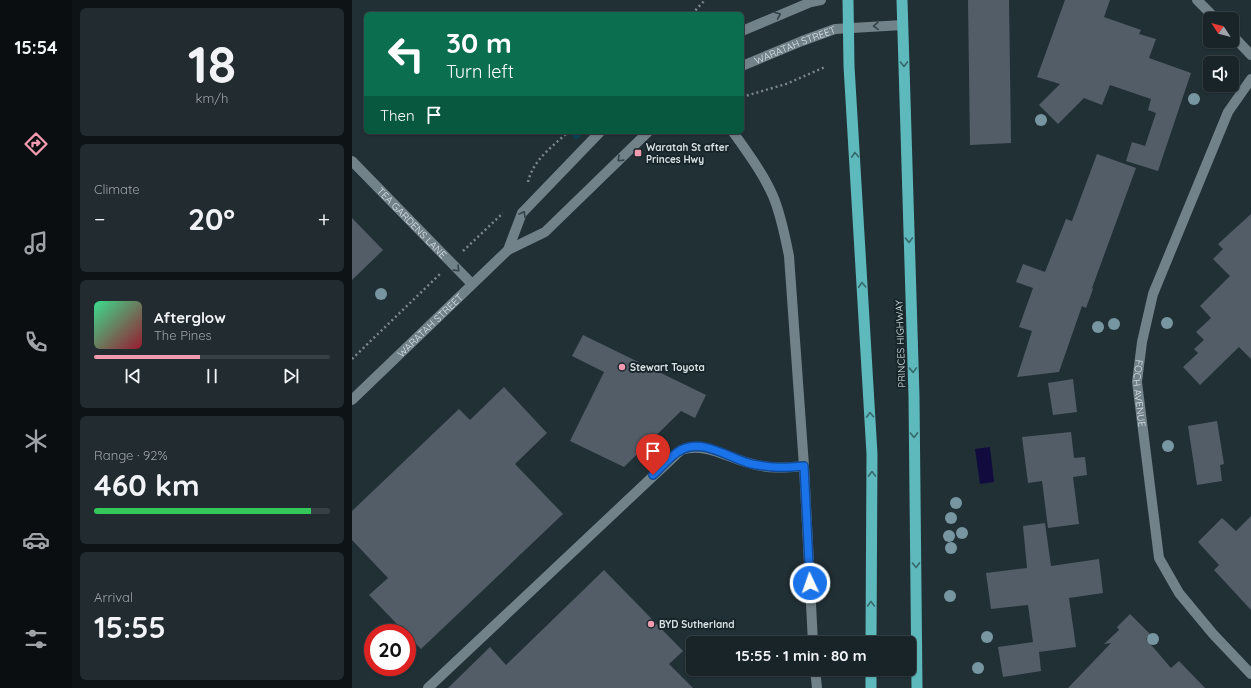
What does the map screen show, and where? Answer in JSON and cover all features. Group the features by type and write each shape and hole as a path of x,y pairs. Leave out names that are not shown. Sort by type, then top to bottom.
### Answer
{"highway":[{"path":"848,0 849,66 872,454 871,636"},
{"name":"PRINCES HIGHWAY","path":"902,0 914,396 917,688"},
{"path":"870,688 871,676"}],"street":[{"path":"744,30 804,5 821,0"},
{"path":"1198,0 1209,12"},
{"name":"WARATAH STREET","path":"744,65 821,33 849,27 903,25"},
{"path":"1239,43 1251,55"},
{"name":"FOCH AVENUE","path":"1251,78 1228,112 1153,294 1142,342 1137,382 1146,468 1160,558 1179,593 1213,634 1251,674"},
{"name":"WARATAH STREET","path":"508,250 522,213 598,134"},
{"name":"WARATAH STREET","path":"352,400 508,250 545,232 646,134"},
{"path":"734,134 758,168 773,196 783,225 789,256 804,466 813,636"},
{"name":"TEA GARDENS LANE","path":"352,161 472,284"},
{"path":"428,688 681,450 695,447 708,449 750,464 778,469 804,466"},
{"path":"816,676 818,687"}],"path":[{"path":"694,12 705,0"},
{"path":"744,97 786,84 825,67"},
{"path":"527,185 531,170 566,134"},
{"path":"352,359 508,208"}],"shaded area":[{"path":"570,134 584,134 576,140"},
{"path":"990,447 994,482 980,484 975,449"}],"building":[{"path":"968,0 1009,0 1011,143 970,145"},
{"path":"1065,0 1110,0 1104,17 1141,30 1139,34 1156,39 1149,58 1191,73 1158,171 1126,161 1132,142 1145,146 1156,113 1148,110 1151,99 1110,85 1102,105 1084,98 1058,124 1039,105 1060,84 1037,77"},
{"path":"1097,154 1136,168 1092,288 1093,289 1086,308 1082,306 1059,372 1017,377 1032,331 1019,327 1033,288 1016,282 1023,264 1045,272 1066,219 1072,221"},
{"path":"1251,214 1251,359 1239,347 1200,385 1183,367 1198,353 1194,349 1204,340 1196,332 1211,318 1200,306 1230,276 1213,259 1223,249 1218,244"},
{"path":"352,218 383,250 352,280"},
{"path":"583,335 706,395 695,418 681,411 624,467 570,441 604,372 572,356"},
{"path":"1073,379 1077,412 1053,415 1048,383"},
{"path":"504,387 547,433 515,464 563,514 421,649 416,644 416,624 397,624 369,595 388,578 352,540 352,511 459,409 470,420"},
{"path":"1217,421 1224,464 1220,465 1222,481 1197,485 1188,426"},
{"path":"1071,432 1074,458 1085,457 1087,475 1073,477 1079,524 1048,528 1042,481 1028,483 1022,437"},
{"path":"1251,516 1251,610 1214,570 1219,565 1198,542 1222,518 1236,531"},
{"path":"1045,523 1051,566 1099,559 1103,593 1069,598 1076,647 1039,652 1041,671 1003,677 998,647 1033,642 1028,605 991,609 986,573 1027,568 1023,526"},
{"path":"604,570 683,651 669,664 693,688 448,688 490,647 506,665"},
{"path":"1130,614 1150,634 1146,639 1171,668 1179,661 1205,688 1068,688 1111,643 1104,644 1119,630 1117,627"}],"place":[{"name":"Waratah St after Princes Hwy","path":"638,153"},
{"name":"Stewart Toyota","path":"622,367"},
{"name":"BYD Sutherland","path":"651,624"}],"route":[{"path":"653,475 681,450 695,447 708,449 750,464 778,469 804,466 810,583"}]}
